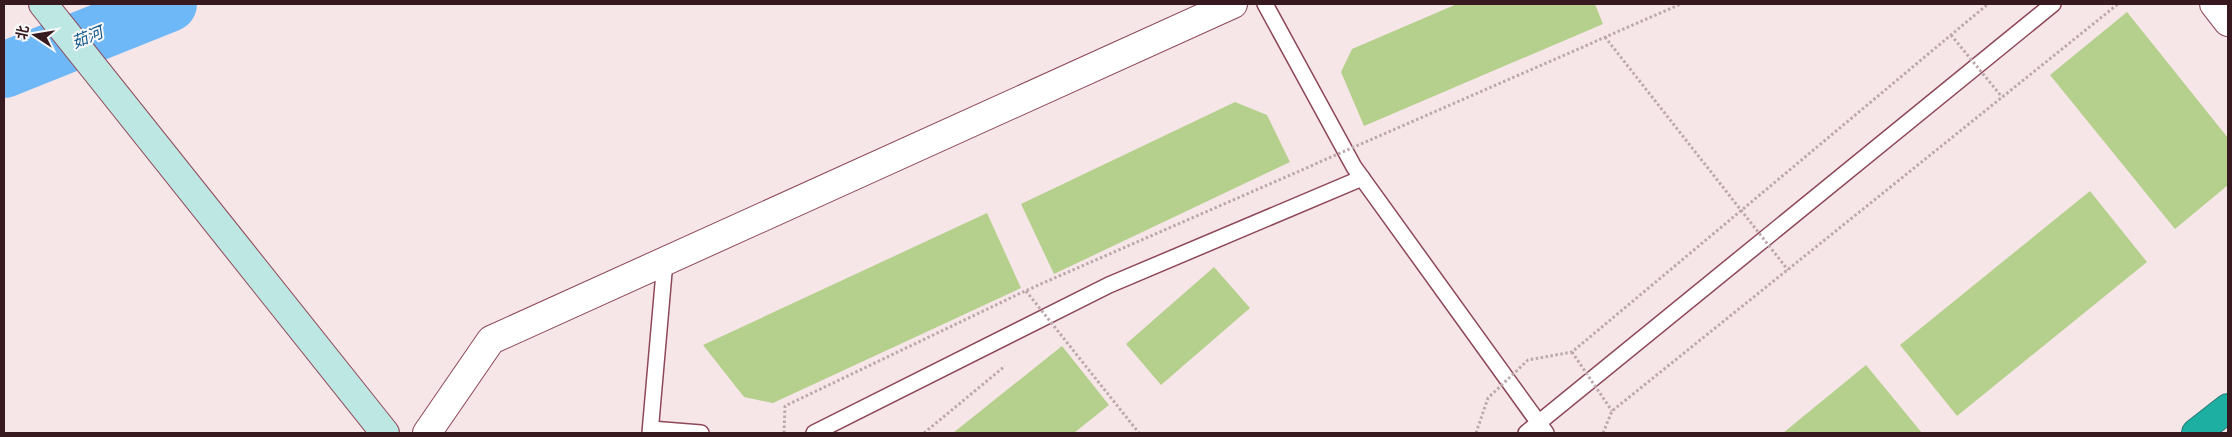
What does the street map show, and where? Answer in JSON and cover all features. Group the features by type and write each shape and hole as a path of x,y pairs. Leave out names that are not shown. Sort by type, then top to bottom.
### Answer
{"highway":[{"path":"2196,433 2228,408"}],"main road":[{"path":"43,4 380,427"}],"street":[{"path":"426,433 491,340 1233,4"},
{"path":"2214,4 2228,22"}],"lane":[{"path":"1265,4 1362,178 1542,428"},
{"path":"1526,433 1542,428 2053,4"},
{"path":"814,433 1109,285 1362,178"},
{"path":"665,261 650,431 702,433"}],"path":[{"path":"784,433 785,406 1026,291 1681,4"},
{"path":"1476,433 1488,398 1528,360 1572,352 1988,4"},
{"path":"1603,433 1612,411 2118,4"},
{"path":"1951,35 2002,97"},
{"path":"1605,37 1788,270"},
{"path":"1026,291 1139,433"},
{"path":"1045,331 1053,325"},
{"path":"1572,352 1612,411"},
{"path":"924,433 1008,363"}],"building":[{"path":"1457,4 1595,4 1603,24 1364,126 1341,72 1352,49"},
{"path":"2127,12 2228,138 2228,185 2175,229 2050,75"},
{"path":"1235,102 1267,115 1290,162 1054,274 1021,204"},
{"path":"2090,191 2147,262 1957,416 1900,345"},
{"path":"987,213 1021,288 773,403 744,397 703,345"},
{"path":"1214,267 1250,308 1161,385 1126,344"},
{"path":"1062,346 1109,405 1074,433 953,433"},
{"path":"1866,365 1922,433 1783,433"}],"waterway":[{"name":"茹河","path":"4,70 169,4"}]}
